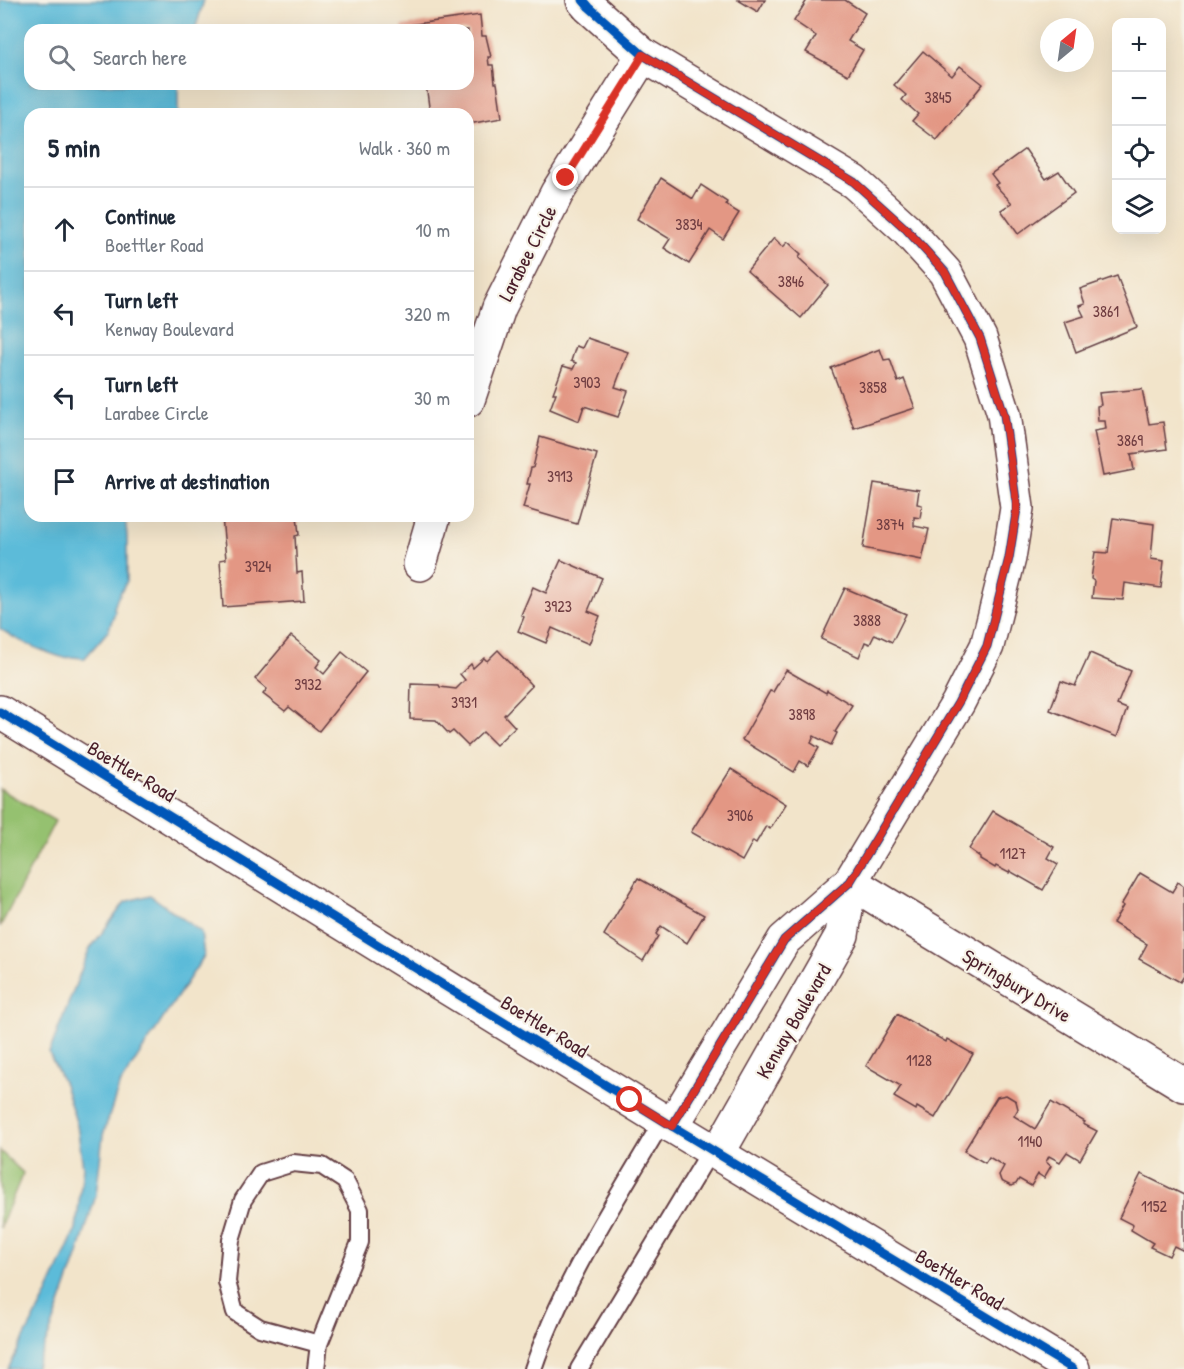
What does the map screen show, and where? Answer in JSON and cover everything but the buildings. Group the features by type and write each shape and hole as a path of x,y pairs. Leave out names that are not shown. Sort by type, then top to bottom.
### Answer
{"street":[{"name":"Kenway Boulevard","path":"583,0 643,55 854,182 906,229 945,272 980,338 1004,414 1017,508 1009,558 987,646 953,713 850,882 784,940 668,1123"},
{"name":"Larabee Circle","path":"474,382 499,308 556,194 643,55"},
{"path":"420,564 432,522"},
{"name":"Boettler Road","path":"0,712 714,1152 1072,1369"},
{"name":"Kenway Boulevard","path":"714,1152 842,935 850,882"},
{"name":"Springbury Drive","path":"850,882 1184,1085"}],"lane":[{"path":"533,1369 555,1313 578,1266 668,1123"},
{"path":"579,1369 714,1152"},
{"path":"316,1369 318,1344 360,1242 360,1210 345,1181 322,1166 293,1163 261,1173 243,1200 231,1240 227,1282 235,1312 260,1328 318,1344"}],"green space":[{"path":"0,789 55,821 0,927"},
{"path":"0,1151 23,1173 0,1228"}],"water":[{"path":"0,0 204,0 197,24 24,24 24,90 178,90 178,108 24,108 24,522 126,522 127,581 117,599 108,631 84,659 61,657 46,652 0,629"},
{"path":"150,895 201,932 204,956 119,1086 103,1135 96,1195 78,1254 35,1369 8,1369 46,1296 76,1229 83,1167 77,1125 64,1084 49,1053 89,950 125,902"}],"cycle path":[{"path":"583,0 643,55 854,182 906,229 945,272 980,338 1004,414 1017,508 1009,558 987,646 958,703 850,882 784,940 672,1126"},
{"path":"0,712 672,1126 1073,1369"}],"route":[{"path":"566,178 643,55 854,182 906,229 945,272 980,338 1004,414 1017,508 1009,558 987,646 930,752 850,882 784,940 672,1126 630,1100"}]}
